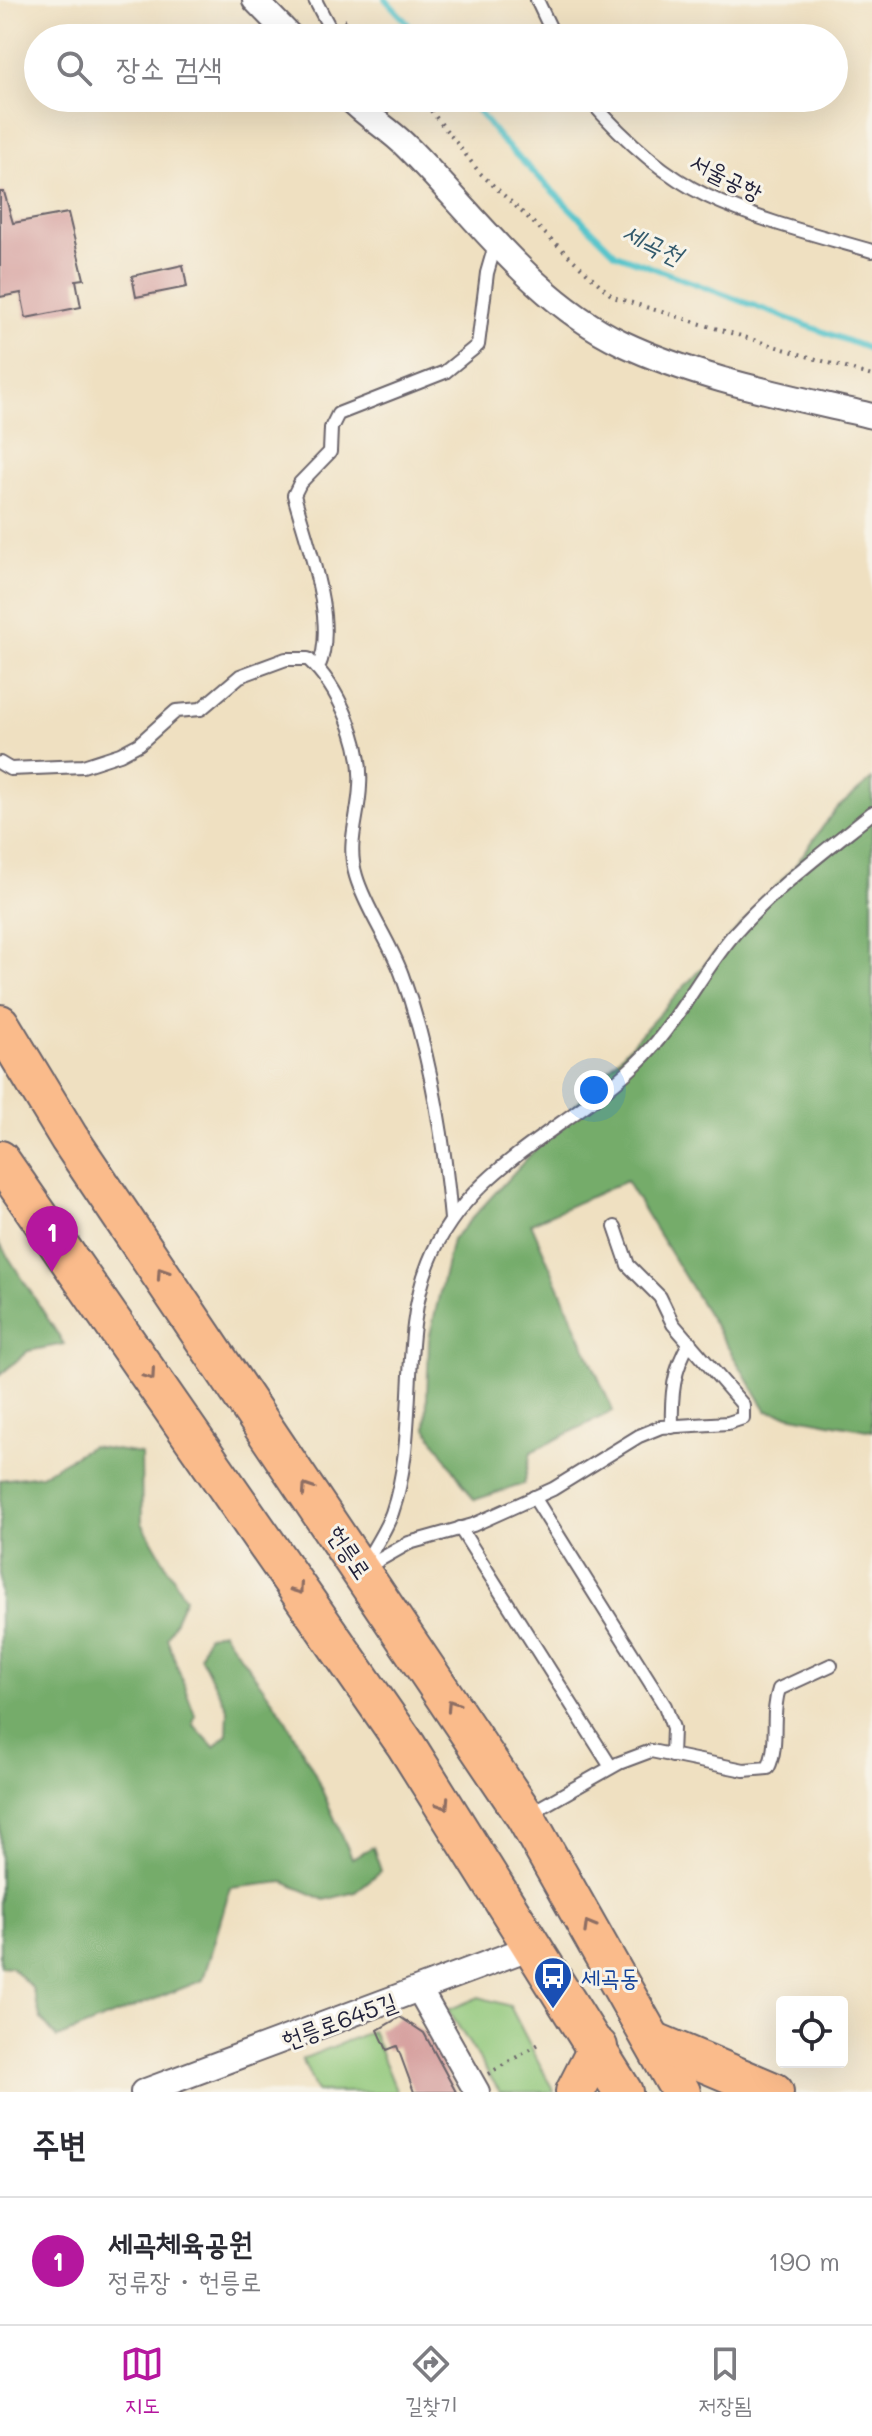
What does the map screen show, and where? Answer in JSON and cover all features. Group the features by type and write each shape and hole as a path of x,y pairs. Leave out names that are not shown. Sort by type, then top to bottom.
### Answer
{"main road":[{"name":"헌릉로","path":"0,1024 69,1138 525,1816 681,2092"},
{"path":"0,1046 69,1138"},
{"path":"0,1152 26,1196"},
{"path":"0,1160 406,1745 598,2047 623,2092"},
{"path":"653,2041 774,2092"},
{"path":"575,2092 598,2047"}],"street":[{"path":"255,0 278,24"},
{"path":"378,112 518,265 587,323 621,342 737,383 872,416"},
{"name":"헌릉로645길","path":"143,2092 534,1946"},
{"path":"420,1991 475,2087"}],"lane":[{"path":"537,0 548,24"},
{"path":"318,1 326,24"},
{"name":"서울공항","path":"602,112 645,156 706,196 778,224 872,251"},
{"path":"318,668 323,657 324,620 319,585 294,495 300,483 330,452 331,428 338,414 445,372 478,345 487,273 496,242"},
{"path":"0,763 10,769 83,766 139,744 176,711 201,709 240,676 286,659 308,659 318,668 350,729 359,764 360,786 352,854 356,877 388,940 412,1004 442,1142 451,1219"},
{"path":"362,1570 391,1514 402,1470 418,1308 428,1265 451,1219 517,1154 569,1120 644,1056 678,1017 734,935 776,894 872,813"},
{"path":"362,1570 409,1543 460,1528 534,1497 639,1436 672,1427 728,1423 743,1418 743,1405 673,1324 660,1297 628,1265 615,1227"},
{"path":"672,1427 671,1395 679,1359 690,1342"},
{"path":"534,1497 665,1706 673,1728 672,1756"},
{"path":"460,1528 611,1767"},
{"path":"525,1816 611,1767 651,1751 744,1770 768,1768 773,1757 774,1703 779,1689 831,1665"}],"path":[{"path":"432,112 480,173 613,297 872,376"},
{"path":"475,2087 539,2044"}],"green space":[{"path":"872,779 872,1431 767,1411 626,1181 531,1223 613,1411 531,1452 524,1484 474,1500 426,1428 429,1339 452,1240 794,867 835,810"},
{"path":"0,1244 64,1344 28,1351 0,1375"},
{"path":"91,1446 141,1454 142,1523 185,1598 167,1638 195,1715 193,1724 214,1747 227,1735 228,1710 200,1656 207,1636 222,1631 282,1713 313,1770 352,1858 373,1847 381,1871 355,1892 325,1900 284,1882 230,1888 203,1980 57,2038 41,2019 32,1988 11,1967 0,1966 0,1480 41,1475"},
{"path":"479,1997 510,2006 554,2092 500,2092 448,2010"},
{"path":"372,2031 397,2092 317,2092 302,2059"}],"building":[{"path":"0,192 4,192 13,223 68,213 84,279 76,280 81,307 26,318 21,293 0,297"},
{"path":"183,265 187,287 136,297 132,276"},
{"path":"400,2017 424,2033 456,2092 414,2092 397,2046 387,2050 378,2030"}],"waterway":[{"name":"세곡천","path":"386,0 408,24"},
{"name":"세곡천","path":"479,112 500,139 616,254 872,350"}],"place":[{"name":"세곡체육공원","path":"52,1272"},
{"name":"세곡동","path":"553,2010"}]}
